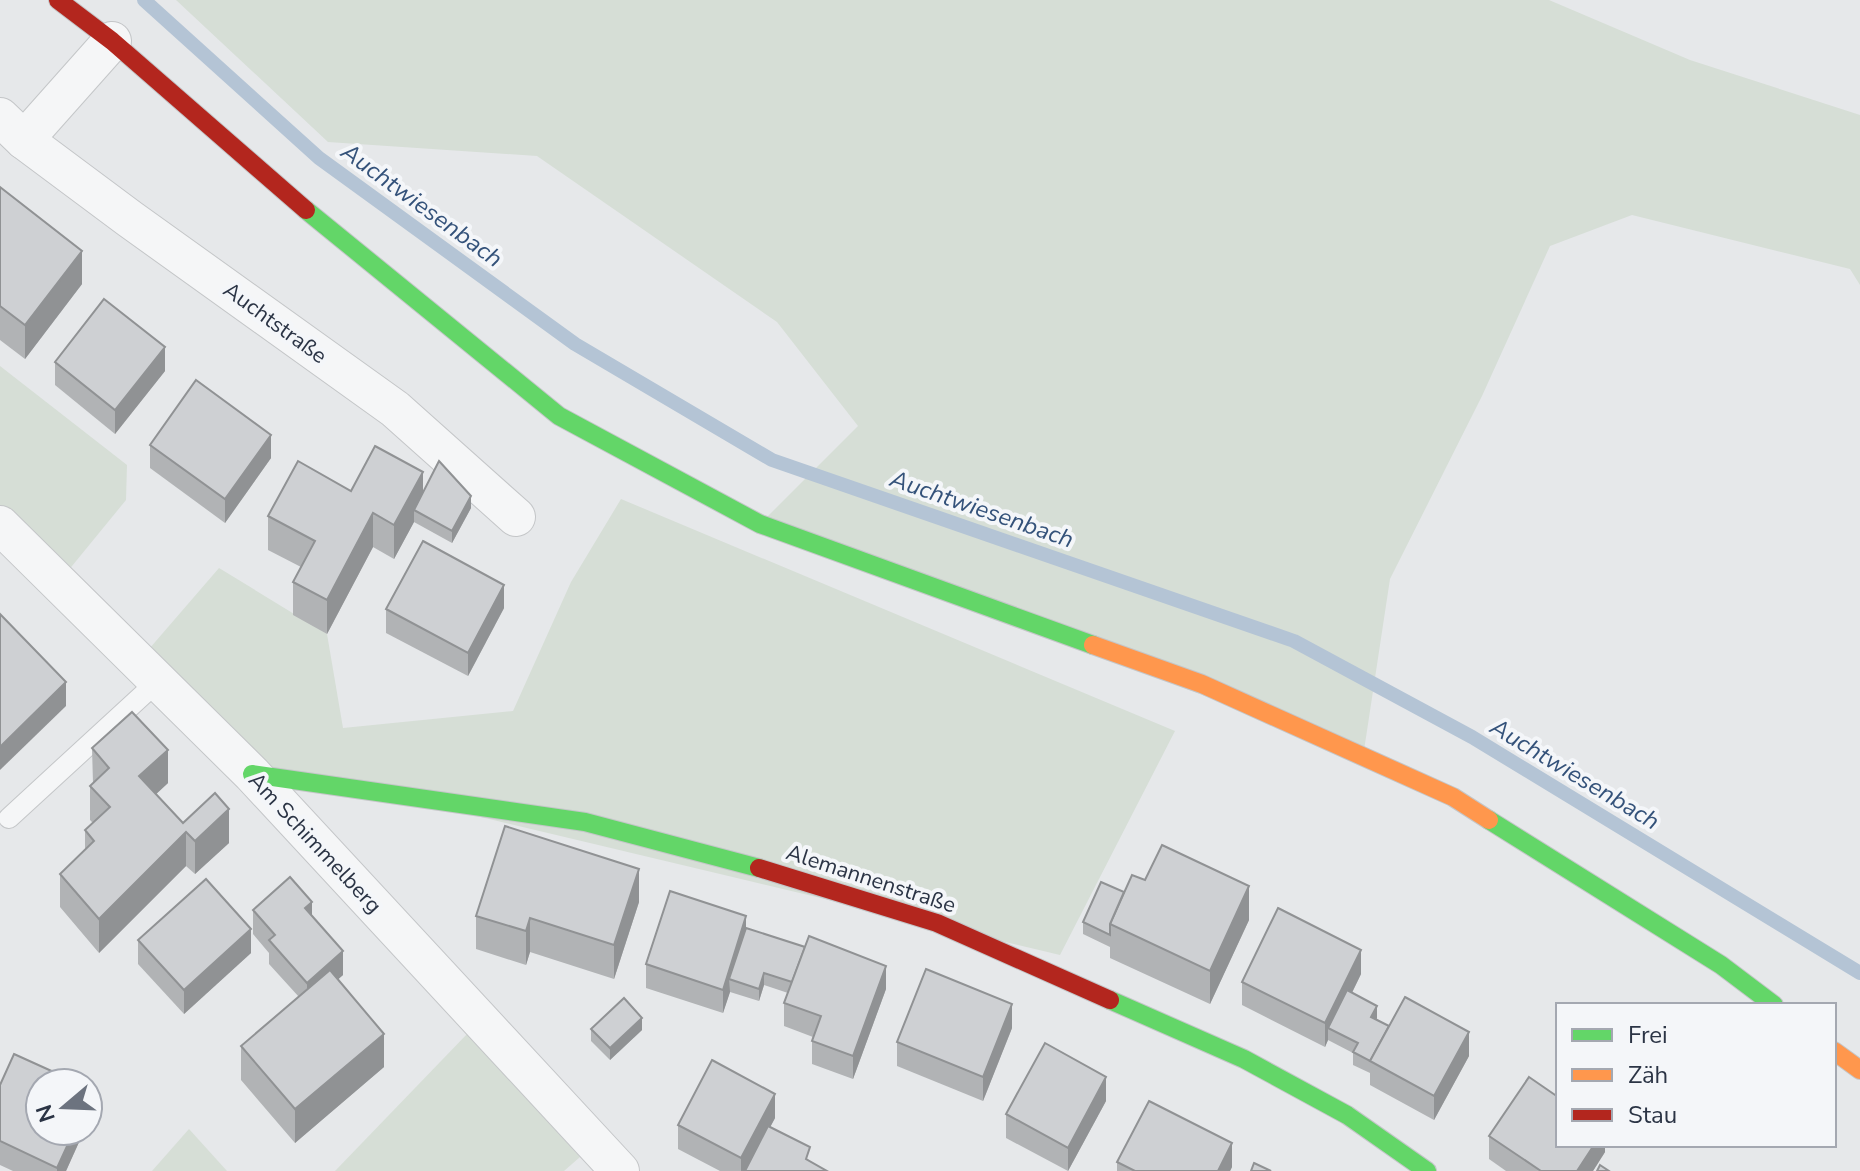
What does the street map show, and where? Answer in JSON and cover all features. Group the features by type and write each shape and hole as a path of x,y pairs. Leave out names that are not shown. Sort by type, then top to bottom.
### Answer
{"street":[{"path":"58,0 112,41 348,246 559,416 760,524 1202,684 1453,797 1721,965 1771,1003"},
{"name":"Auchtstraße","path":"112,41 12,128 395,409 516,517"},
{"name":"Am Schimmelberg","path":"0,525 252,774 620,1171"},
{"name":"Alemannenstraße","path":"252,774 585,822 765,870 937,923 1244,1059 1347,1115 1427,1171"},
{"path":"1836,1052 1860,1070"}],"lane":[{"path":"9,818 158,681"}],"shaded area":[{"path":"176,0 1549,0 1690,60 1860,115 1860,285 1850,269 1632,215 1550,246 1482,396 1390,579 1363,757 760,524 858,426 777,322 537,156 328,142"},
{"path":"0,366 127,465 126,500 63,577 0,514"},
{"path":"621,499 1175,731 1060,955 254,763 143,656 219,568 327,634 343,728 513,711 571,582"},
{"path":"468,1033 580,1157 564,1171 335,1171"},
{"path":"189,1129 227,1171 152,1171"}],"building":[{"path":"0,187 82,251 25,325 0,306"},
{"path":"104,299 165,347 115,410 55,362"},
{"path":"196,380 271,435 225,499 150,445"},
{"path":"375,446 423,472 394,525 373,513 327,600 293,582 315,541 268,516 298,461 351,491"},
{"path":"439,461 471,496 452,531 414,510"},
{"path":"423,541 504,585 468,653 386,609"},
{"path":"0,614 66,682 0,747"},
{"path":"132,712 168,750 139,776 183,823 215,793 229,809 195,841 186,832 99,919 60,874 94,841 85,830 110,807 90,786 109,768 92,748"},
{"path":"505,826 639,869 614,945 530,918 526,931 476,916"},
{"path":"1162,845 1249,886 1210,971 1110,924 1132,875 1145,880"},
{"path":"290,877 312,902 305,908 343,951 307,983 269,940 275,935 253,910"},
{"path":"206,879 251,929 184,990 138,940"},
{"path":"1101,882 1124,892 1110,924 1110,935 1083,922"},
{"path":"670,891 746,916 723,990 646,964"},
{"path":"1278,908 1361,950 1325,1023 1242,982"},
{"path":"746,928 805,947 792,982 764,973 759,989 729,979"},
{"path":"809,936 886,966 853,1056 812,1041 821,1016 784,1003"},
{"path":"926,969 1012,1004 983,1077 897,1042"},
{"path":"330,970 384,1034 295,1109 241,1046"},
{"path":"1347,990 1377,1006 1371,1017 1389,1026 1370,1061 1353,1052 1358,1043 1328,1028"},
{"path":"1405,997 1469,1032 1434,1096 1370,1061"},
{"path":"624,998 642,1018 610,1048 591,1029"},
{"path":"1045,1043 1106,1077 1068,1148 1006,1114"},
{"path":"14,1054 43,1067 24,1067 24,1147 67,1147 57,1168 0,1141 0,1085"},
{"path":"712,1060 775,1094 741,1158 678,1125"},
{"path":"1529,1077 1556,1096 1556,1147 1593,1147 1577,1171 1541,1171 1489,1136"},
{"path":"1149,1101 1232,1143 1218,1171 1135,1171 1117,1162"},
{"path":"768,1126 810,1147 806,1159 827,1171 745,1171"},
{"path":"1254,1163 1271,1171 1251,1171"}],"waterway":[{"name":"Auchtwiesenbach","path":"144,0 319,158 575,344 772,460 1294,641 1472,737 1860,973"}],"traffic: fast":[{"path":"306,210 559,416 760,524 1093,645"},
{"path":"252,774 585,822 759,868"},
{"path":"1489,820 1721,965 1771,1003"},
{"path":"1110,1000 1244,1059 1347,1115 1427,1171"}],"traffic: slow":[{"path":"1093,645 1202,684 1453,797 1489,820"},
{"path":"1836,1052 1860,1070"}],"traffic: jam":[{"path":"58,0 112,41 306,210"},
{"path":"759,868 937,923 1110,1000"}]}
